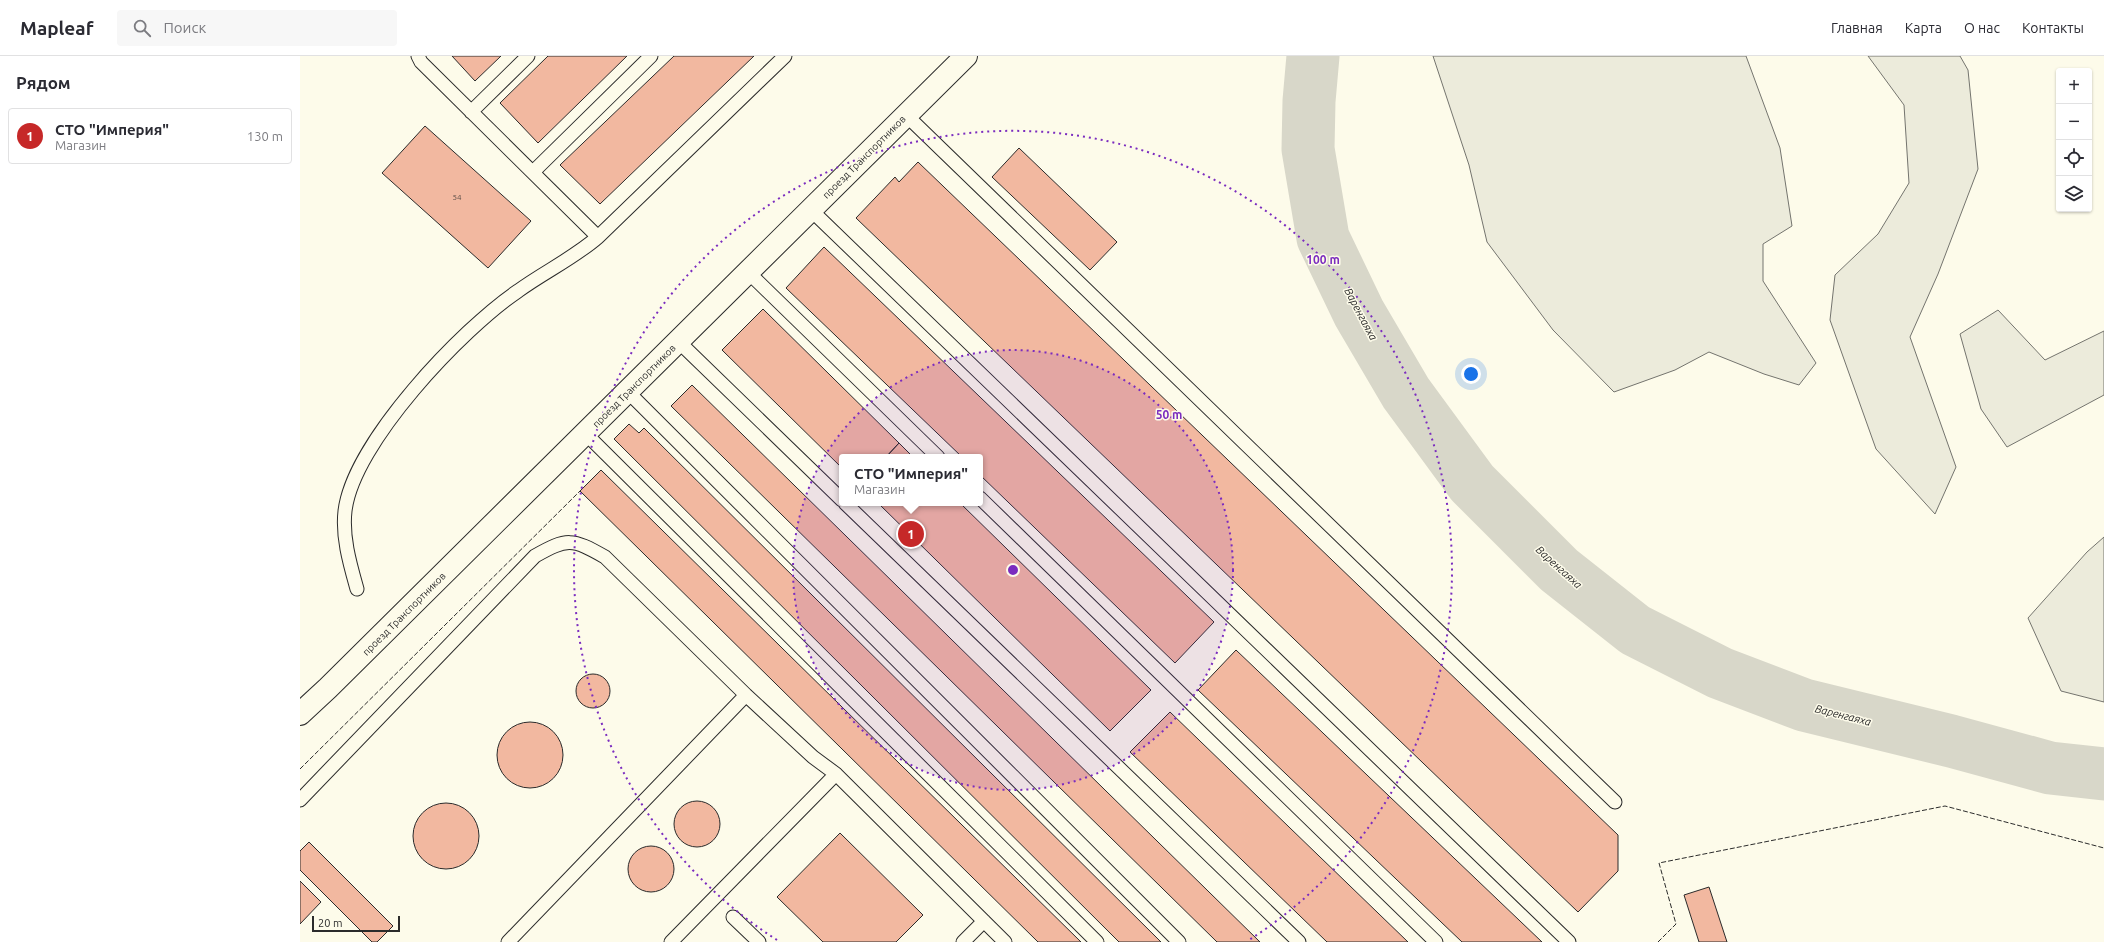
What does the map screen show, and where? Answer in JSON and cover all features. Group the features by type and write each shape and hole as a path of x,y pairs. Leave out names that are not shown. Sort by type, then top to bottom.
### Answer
{"street":[{"name":"проезд Транспортников","path":"300,714 586,434 966,56"}],"lane":[{"path":"418,56 421,62 598,236"},
{"path":"471,112 528,56"},
{"path":"532,172 651,56"},
{"path":"357,589 345,534 345,511 359,467 378,435 430,372 473,328 517,291 586,247 785,56"},
{"path":"906,115 1615,802"},
{"path":"810,210 1569,942"},
{"path":"748,272 935,454"},
{"path":"679,342 839,497"},
{"path":"628,392 1179,942"},
{"path":"586,434 1097,942"},
{"path":"983,501 1436,942"},
{"path":"848,506 1299,942"},
{"path":"300,800 535,556 558,543 581,543 605,557 746,695 813,757 836,774 1006,942"},
{"path":"508,942 746,695"},
{"path":"671,942 836,774"},
{"path":"733,917 759,942"},
{"path":"963,942 984,920"}],"shaded area":[{"path":"1433,56 1746,56 1780,148 1792,226 1763,244 1763,281 1816,363 1799,385 1764,374 1709,352 1675,370 1614,392 1553,330 1487,242 1469,165"},
{"path":"1868,56 1960,56 1968,70 1978,169 1938,274 1910,337 1956,467 1935,514 1876,449 1830,320 1835,275 1878,234 1909,183 1904,105"},
{"path":"1998,310 2045,360 2104,331 2104,395 2007,447 1981,409 1960,334"},
{"path":"2104,537 2104,702 2061,691 2028,618 2087,552"}],"building":[{"path":"452,56 501,56 475,81"},
{"path":"548,56 627,56 538,143 500,103"},
{"path":"674,56 754,56 600,204 560,165"},
{"path":"425,126 531,221 488,268 382,173"},
{"path":"1019,148 1117,242 1090,270 992,177"},
{"path":"918,162 1618,835 1618,871 1578,912 856,218 895,177 899,182"},
{"path":"824,247 1214,622 1175,663 983,478 983,454 959,454 786,288"},
{"path":"763,309 899,443 889,454 839,454 839,465 722,350"},
{"path":"692,385 1260,942 1217,942 671,406"},
{"path":"629,424 639,433 644,428 1161,942 1119,942 614,439"},
{"path":"899,443 910,454 889,454"},
{"path":"601,470 1081,942 1038,942 580,491"},
{"path":"881,506 963,506 1151,690 1110,731"},
{"path":"1236,650 1542,942 1462,942 1198,690"},
{"path":"590,674 596,674 605,679 609,685 609,697 605,703 596,708 590,708 581,703 576,694 576,688 581,679"},
{"path":"1170,712 1408,942 1327,942 1130,752"},
{"path":"524,722 536,722 548,727 558,737 563,749 561,768 548,783 536,788 524,788 512,783 502,773 497,761 497,749 502,737 512,727"},
{"path":"697,801 710,805 716,811 720,824 716,837 710,843 697,847 684,843 678,837 674,824 678,811 684,805"},
{"path":"440,803 452,803 464,808 474,818 479,830 477,849 464,864 452,869 440,869 428,864 418,854 413,842 413,830 418,818 428,808"},
{"path":"840,833 923,915 896,942 823,942 777,897"},
{"path":"309,842 393,926 377,942 372,942 300,870 300,851"},
{"path":"651,846 664,850 670,856 674,869 670,882 664,888 651,892 638,888 632,882 628,869 632,856 638,850"},
{"path":"300,881 321,902 300,924"},
{"path":"1709,887 1727,942 1699,942 1684,895"}],"waterway":[{"name":"Варенгаяха","path":"1313,56 1309,101 1308,149 1323,238 1359,313 1406,393 1472,483 1559,570 1635,630 1720,673 1804,705 1951,741 2050,768 2104,774"}],"fence":[{"path":"300,769 580,491"},
{"path":"1658,942 1676,924 1659,863 1945,806 2104,848"}],"place":[{"name":"СТО \"Империя\"","path":"911,534"}]}
